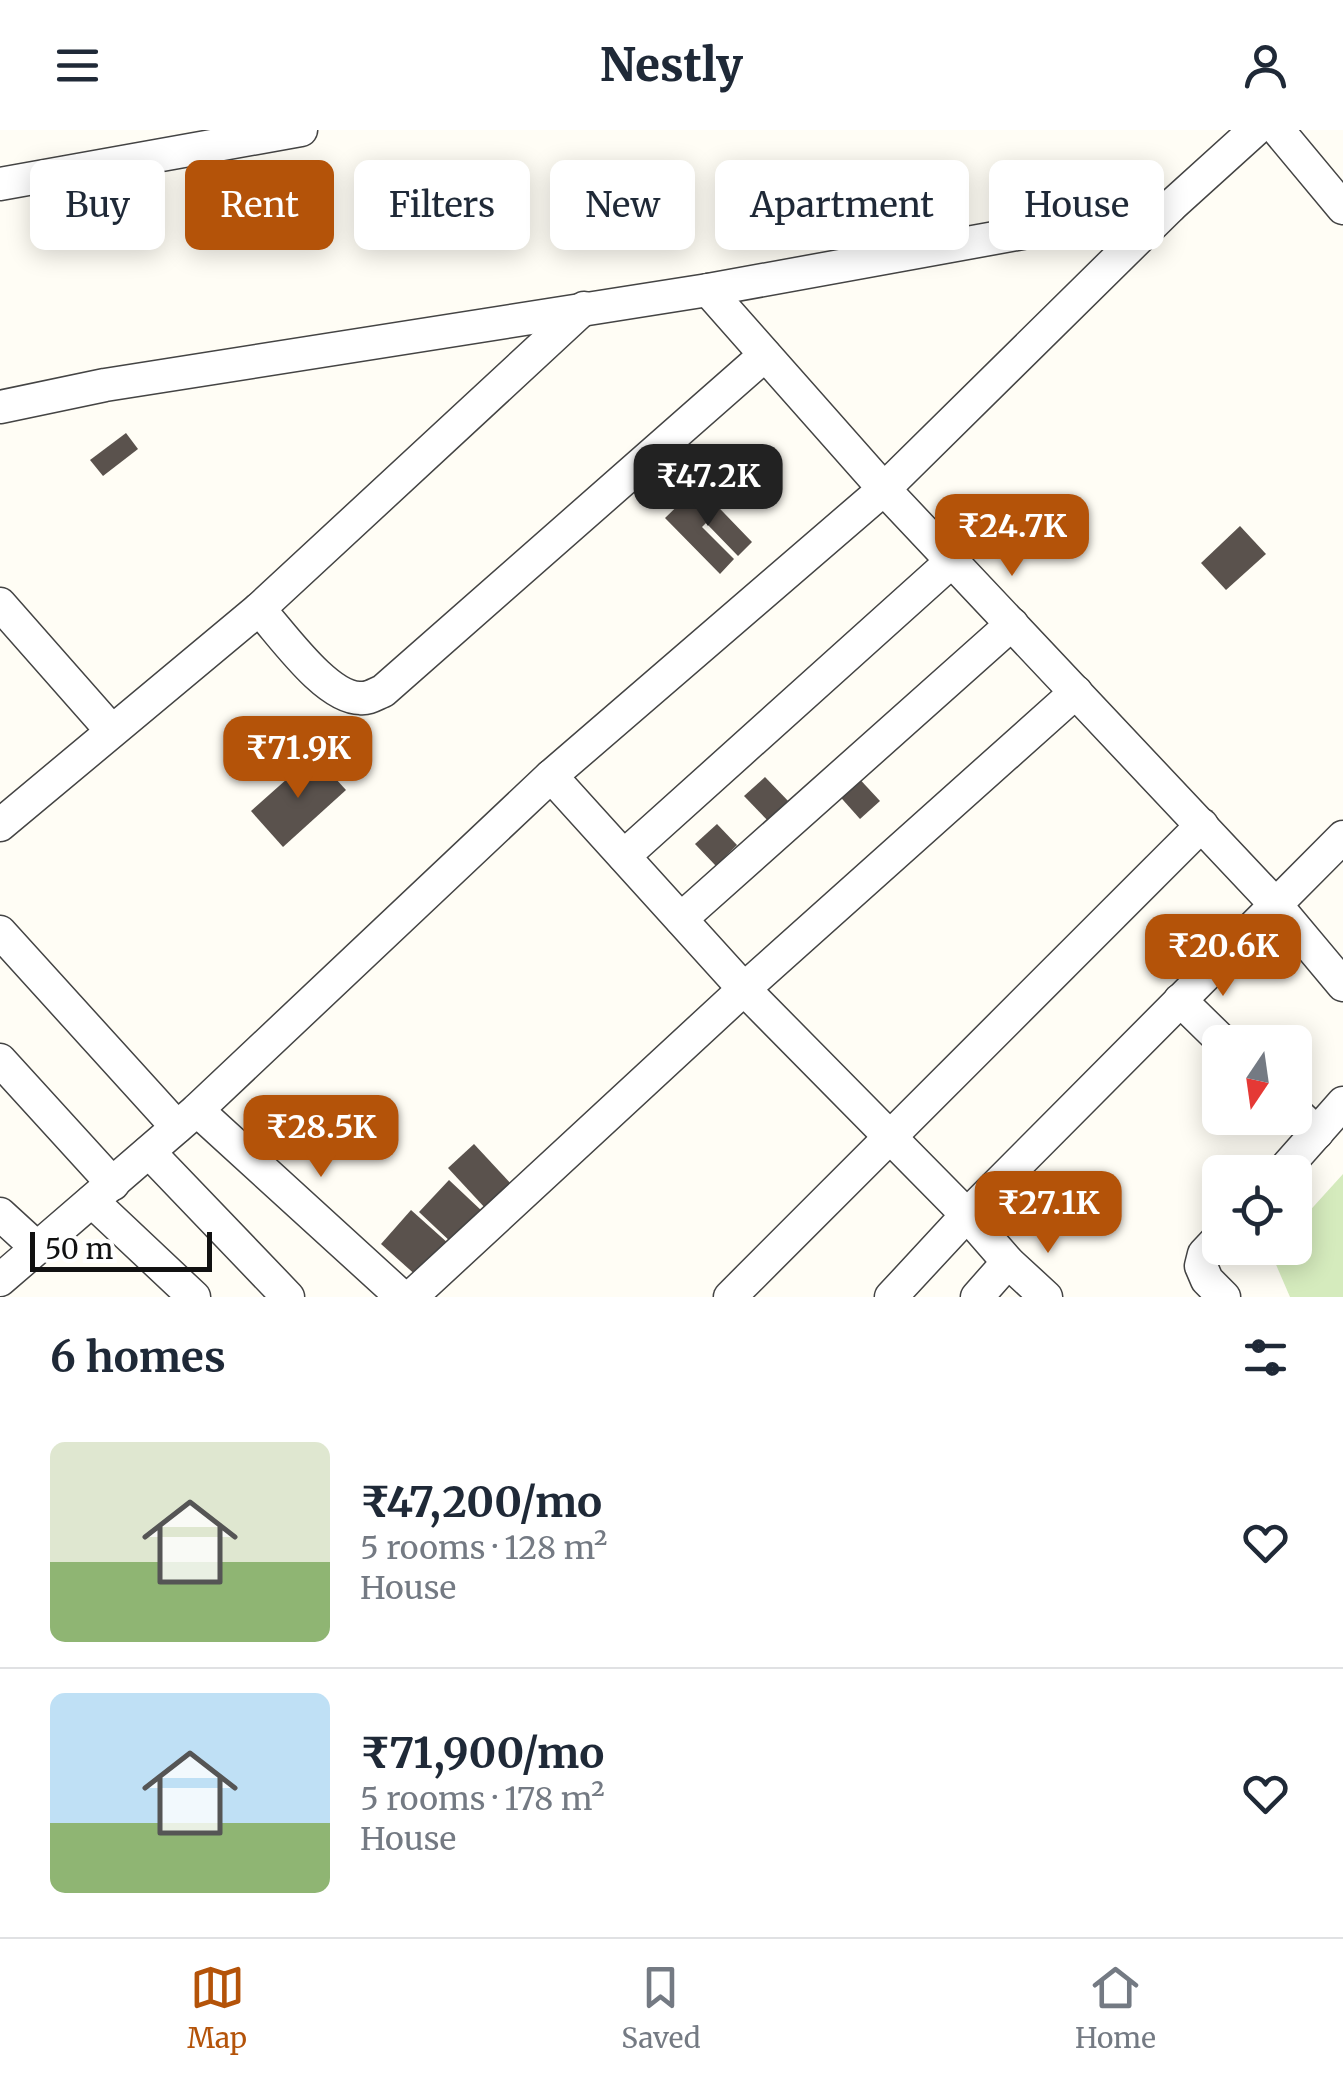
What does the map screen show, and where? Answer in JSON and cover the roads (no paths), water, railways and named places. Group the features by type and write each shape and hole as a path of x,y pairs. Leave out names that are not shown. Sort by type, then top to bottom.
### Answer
{"street":[{"path":"0,184 301,130"},
{"path":"0,1280 187,1118 551,776 884,489 1171,206 1256,130"},
{"path":"1278,130 1343,208"},
{"path":"0,407 105,385 708,290 1171,206"},
{"path":"708,290 884,489 1276,904 1343,985"},
{"path":"0,826 259,609 584,308"},
{"path":"259,609 330,687 348,697 365,699 383,691 765,354"},
{"path":"624,856 952,560"},
{"path":"0,604 112,730"},
{"path":"681,919 1012,624"},
{"path":"411,1297 744,989 1076,692"},
{"path":"551,776 744,989 1046,1297"},
{"path":"730,1297 1202,825"},
{"path":"891,1297 967,1215 1343,837"},
{"path":"0,932 187,1118 402,1297"},
{"path":"1180,1000 1206,1025"},
{"path":"0,1060 102,1192 194,1297"},
{"path":"1312,1119 1343,1103"},
{"path":"149,1152 288,1297"},
{"path":"0,1214 36,1247"},
{"path":"977,1297 1008,1262"},
{"path":"1202,1262 1207,1280 1224,1297"}]}
